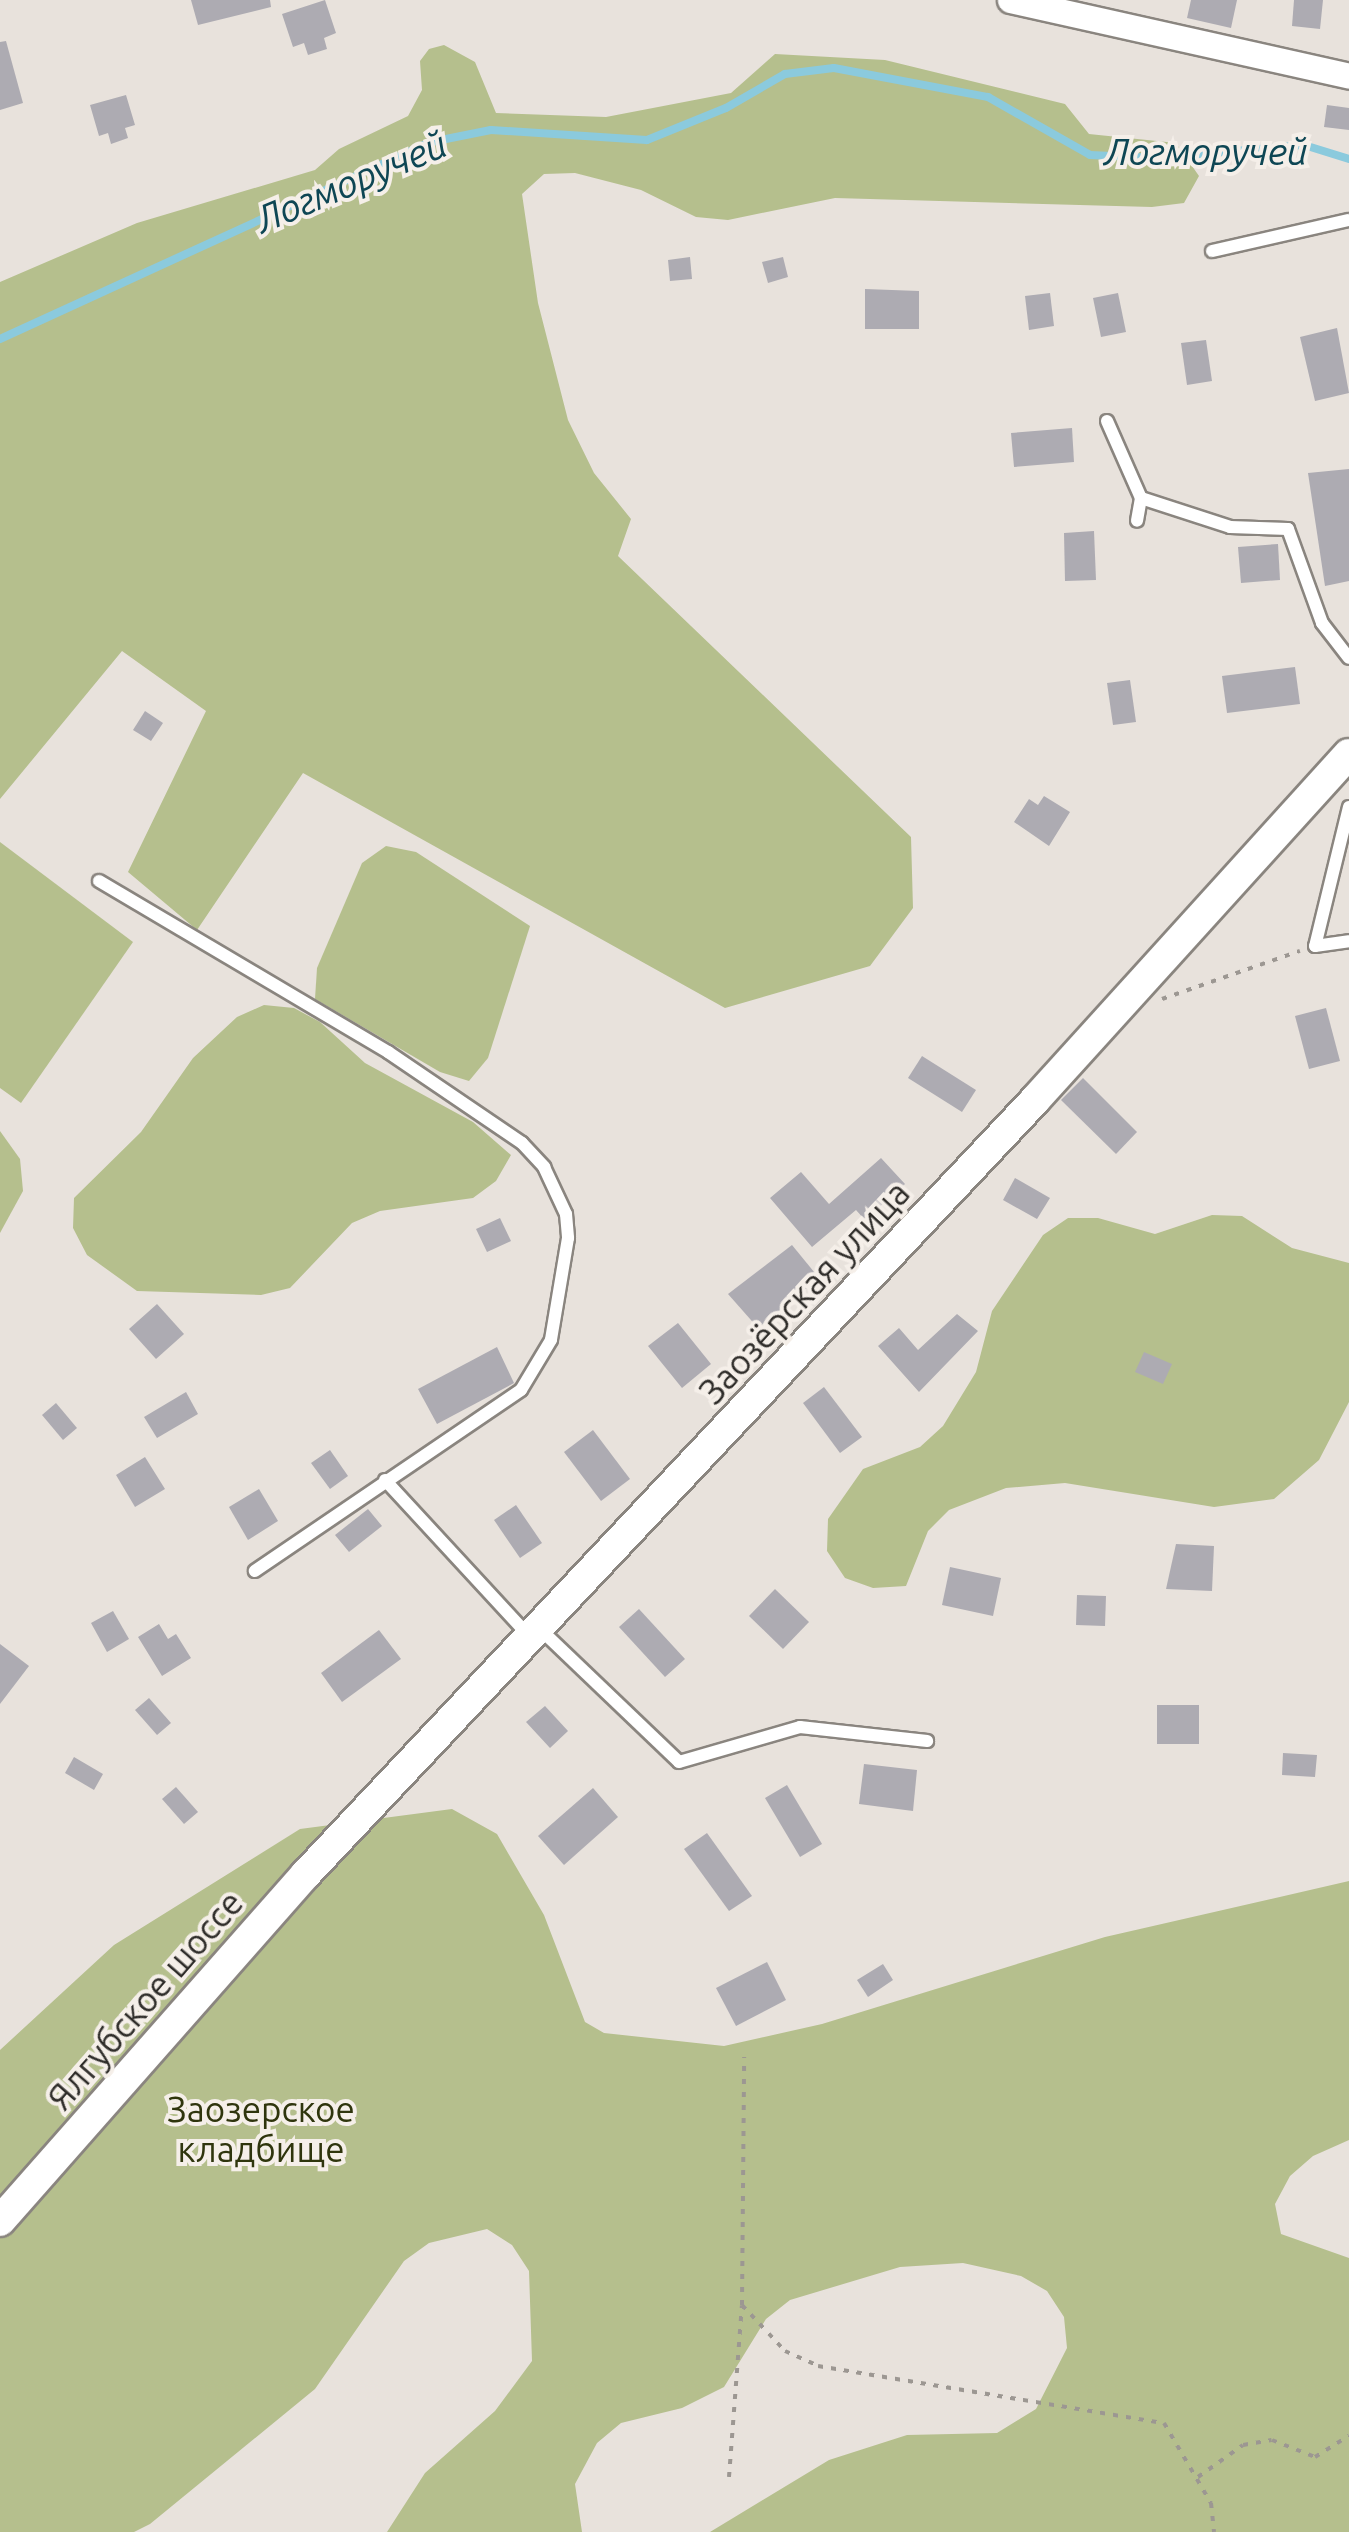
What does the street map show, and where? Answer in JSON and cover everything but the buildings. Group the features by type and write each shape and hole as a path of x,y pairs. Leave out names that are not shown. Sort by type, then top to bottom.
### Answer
{"street":[{"path":"1010,0 1349,76"},
{"name":"Заозёрская улица","path":"306,1874 1346,772"},
{"name":"Ялгубское шоссе","path":"0,2220 306,1874"}],"lane":[{"path":"1212,251 1349,220"},
{"path":"1107,421 1141,498 1137,521"},
{"path":"1141,498 1230,527 1288,530 1322,623 1349,658"},
{"path":"1349,807 1316,946 1349,941"},
{"path":"98,881 416,1070 522,1144 556,1192 568,1238 550,1340 522,1390 255,1570"},
{"path":"385,1480 535,1633 679,1762 800,1727 927,1741"}],"path":[{"path":"1158,1001 1316,946"},
{"path":"730,2477 742,2305 744,2056"},
{"path":"742,2305 785,2351 818,2366 1164,2423 1198,2477 1214,2532"},
{"path":"1198,2477 1242,2445 1272,2440 1316,2457 1349,2436"}],"green space":[{"path":"444,45 475,62 496,113 606,117 731,93 775,54 885,60 1065,104 1089,134 1176,143 1199,176 1184,203 1152,207 835,198 728,220 696,217 641,190 575,173 544,174 522,194 538,303 568,420 594,473 631,519 618,556 911,837 913,908 870,966 725,1008 303,773 197,930 128,872 206,711 122,651 0,799 0,282 137,223 315,170 339,149 408,116 422,90 420,61 429,49"},
{"path":"0,842 133,942 21,1103 0,1088"},
{"path":"386,846 416,852 530,926 488,1058 469,1081 440,1072 315,999 317,968 362,863"},
{"path":"264,1005 294,1008 320,1022 365,1063 473,1122 511,1155 496,1181 473,1198 380,1211 352,1223 290,1288 261,1295 137,1291 87,1255 73,1228 74,1198 141,1132 193,1058 237,1017"},
{"path":"0,1131 20,1159 23,1191 0,1233"},
{"path":"1212,1215 1242,1216 1292,1248 1349,1263 1349,1402 1319,1460 1274,1499 1214,1507 1065,1483 1006,1488 949,1510 928,1531 906,1586 873,1588 845,1578 827,1551 828,1519 863,1469 920,1447 943,1426 976,1372 992,1311 1043,1235 1068,1218 1098,1218 1155,1234"},
{"name":"Заозерское кладбище","path":"452,1809 497,1834 544,1915 585,2022 604,2033 724,2046 822,2024 1105,1937 1349,1881 1349,2140 1313,2156 1290,2176 1275,2204 1281,2234 1349,2258 1349,2532 710,2532 829,2460 907,2435 997,2433 1036,2409 1067,2348 1064,2317 1047,2291 1021,2276 963,2263 900,2267 790,2300 766,2319 724,2387 682,2408 621,2423 597,2443 575,2484 582,2532 387,2532 425,2473 495,2411 532,2361 529,2271 512,2245 487,2229 429,2243 404,2261 315,2389 150,2524 134,2532 0,2532 0,2050 114,1945 300,1829"}],"waterway":[{"name":"Логморучей","path":"0,339 431,142 491,130 647,140 726,108 785,74 834,68 988,97 1090,155 1158,158 1304,145 1349,159"}]}
